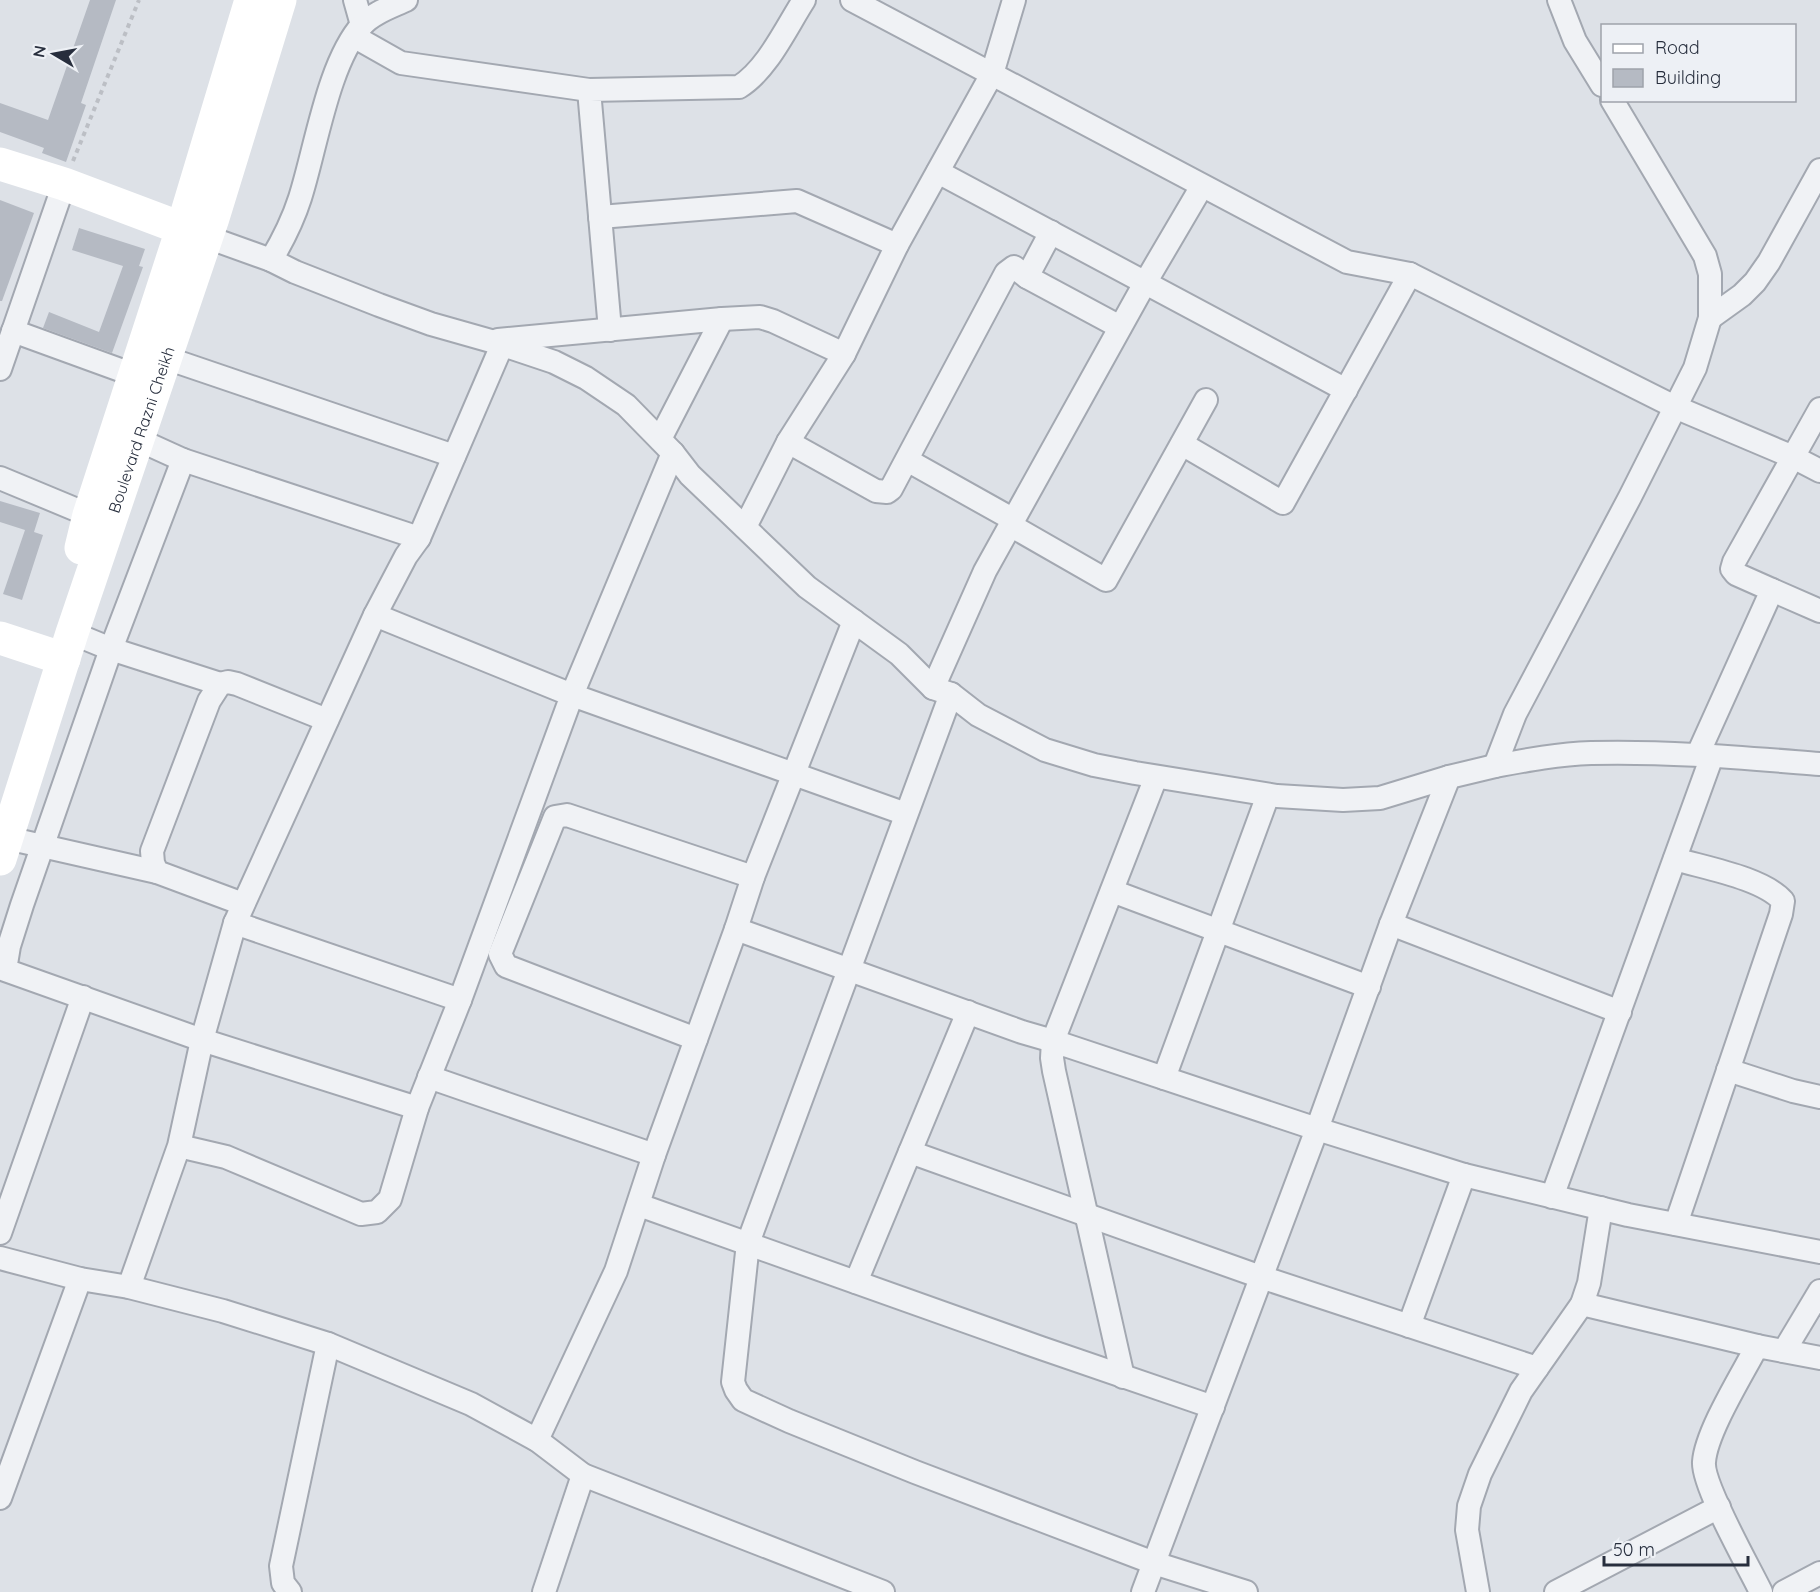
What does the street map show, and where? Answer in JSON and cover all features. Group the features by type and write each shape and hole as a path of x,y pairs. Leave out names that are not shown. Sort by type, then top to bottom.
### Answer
{"main road":[{"name":"Boulevard Razni Cheikh","path":"0,791 61,648 139,440 166,358 251,0"},
{"name":"Boulevard Razni Cheikh","path":"3,849 61,648 88,515 134,375 195,233 280,0"},
{"path":"0,164 64,184 195,233"},
{"path":"0,638 61,648"}],"street":[{"path":"355,0 358,31 400,63 589,90 739,87 749,81 759,70 804,0"},
{"path":"271,260 295,214 333,81 344,53 358,31 378,13 406,0"},
{"path":"852,0 1347,262 1410,274 1675,407 1793,457 1820,471"},
{"path":"745,527 788,442 843,354 897,245 992,74 1014,0"},
{"path":"1559,0 1575,41 1601,83"},
{"path":"589,90 610,330"},
{"path":"1495,766 1515,714 1695,368 1710,318 1710,274 1705,256 1613,102"},
{"path":"1710,318 1742,295 1755,282 1769,262 1820,170"},
{"path":"938,172 1346,390"},
{"path":"2,357 14,331 64,184"},
{"path":"1202,186 1120,327 985,571 942,691 906,814 748,1243 733,1382 743,1400 789,1421 915,1472 1154,1563 1246,1592"},
{"path":"600,217 797,201 897,245"},
{"path":"1027,277 1051,232"},
{"path":"195,233 271,260 295,272 431,324 554,362 586,378 626,405 667,446 690,475 807,587 899,654 942,691 978,715 1045,750 1094,765 1156,777 1268,795 1343,800 1380,798 1495,766 1589,753 1705,755 1820,764"},
{"path":"788,442 876,491 883,493 891,489 1006,273 1014,267 1027,277 1120,327"},
{"path":"1182,444 1283,503 1410,274"},
{"path":"496,343 760,317 843,354"},
{"path":"178,1146 226,1157 361,1214 377,1212 390,1199 417,1108 460,1000 572,695 667,446 722,319"},
{"path":"14,331 134,375"},
{"path":"129,1287 178,1146 202,1040 239,913 375,615 406,556 419,538 454,456 496,343"},
{"path":"166,358 454,456"},
{"path":"907,460 1106,580 1206,400"},
{"path":"1820,409 1732,569 1736,574 1820,611"},
{"path":"139,440 183,460 419,538"},
{"path":"183,460 111,649 42,846 16,923 3,978 83,997 202,1040 417,1108"},
{"path":"0,478 88,515"},
{"path":"1552,1197 1675,859 1705,755 1772,590"},
{"path":"375,615 572,695 906,814"},
{"path":"537,1440 616,1271 654,1155 753,876 795,775 854,621"},
{"path":"61,648 111,649 220,684 228,682 237,684 327,720"},
{"path":"158,872 153,863 152,851 209,701 220,684"},
{"path":"1123,1377 1052,1058 1053,1041 1156,777"},
{"path":"1143,1592 1317,1129 1391,924 1449,777"},
{"path":"1164,1078 1268,795"},
{"path":"696,1039 506,966 500,954 555,817 567,815 753,876"},
{"path":"3,849 42,846 158,872 239,913 460,1000"},
{"path":"1675,859 1759,884 1775,892 1783,901 1781,914 1677,1224"},
{"path":"1112,891 1369,987"},
{"path":"1391,924 1620,1012"},
{"path":"736,929 1053,1041 1317,1129 1464,1175 1601,1208 1820,1252"},
{"path":"0,1233 83,997"},
{"path":"856,1282 968,1012"},
{"path":"1728,1070 1793,1091 1820,1097"},
{"path":"429,1077 654,1155"},
{"path":"910,1152 1261,1277 1537,1368"},
{"path":"1409,1326 1464,1175"},
{"path":"639,1204 1212,1407"},
{"path":"1478,1592 1467,1530 1469,1506 1480,1474 1521,1391 1582,1304 1589,1283 1601,1208"},
{"path":"0,1258 80,1279 129,1287 223,1311 328,1344 471,1404 537,1440 583,1475 883,1592"},
{"path":"0,1498 80,1279"},
{"path":"1784,1351 1820,1291"},
{"path":"1582,1304 1820,1359"},
{"path":"290,1592 283,1582 281,1566 328,1344"},
{"path":"1757,1346 1711,1435 1703,1463 1708,1484 1761,1592"},
{"path":"544,1592 583,1475"},
{"path":"1556,1592 1719,1507"},
{"path":"1784,1592 1820,1573"}],"path":[{"path":"64,184 139,0"}],"building":[{"path":"90,0 116,0 81,103 86,105 66,162 42,153 44,148 0,132 0,103 48,120"},
{"path":"0,200 34,213 2,301 0,301"},
{"path":"79,228 145,249 139,266 143,267 112,353 43,328 49,312 99,332 123,266 72,250"},
{"path":"0,501 40,513 34,532 43,535 22,600 3,594 25,530 0,522"}]}
